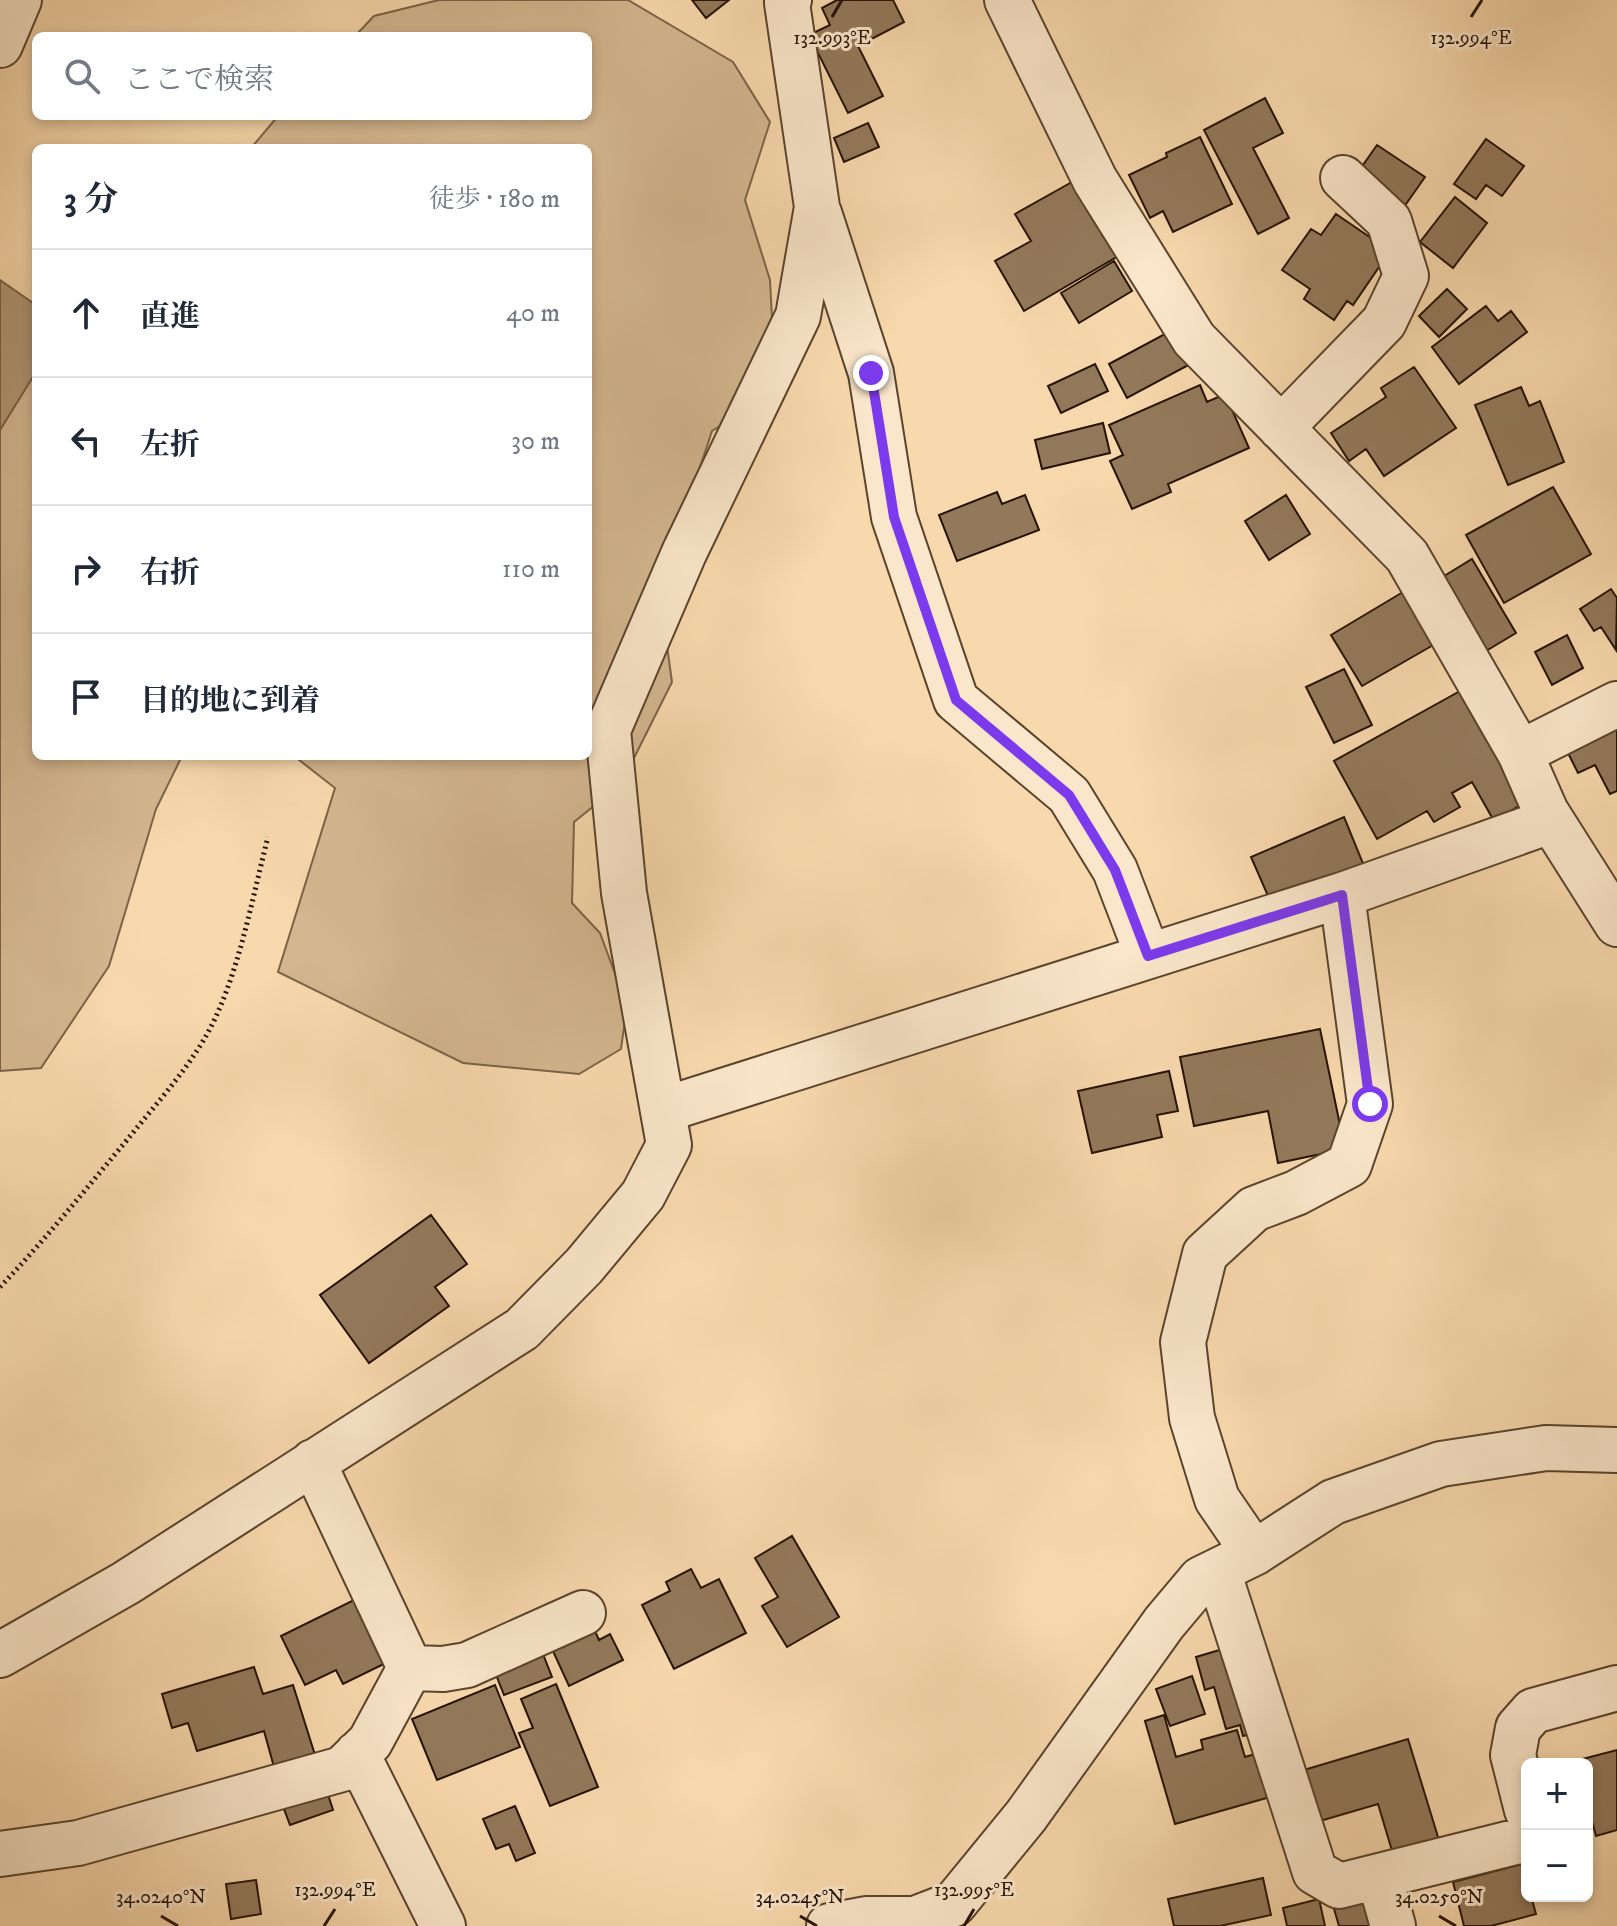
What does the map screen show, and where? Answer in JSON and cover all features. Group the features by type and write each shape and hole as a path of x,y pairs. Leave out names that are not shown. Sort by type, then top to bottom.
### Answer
{"street":[{"path":"0,45 19,0"},
{"path":"789,0 817,207 871,373 894,517 956,700 1069,795 1115,870 1148,956"},
{"path":"663,1110 1342,895 1550,821 1520,753 1407,556 1194,339 1095,180 1007,0"},
{"path":"1281,428 1384,322 1406,276 1389,221 1343,178"},
{"path":"0,1655 126,1583 522,1329 584,1266 643,1195 669,1145 624,893 608,730 684,553 798,316 817,207"},
{"path":"1520,753 1617,704"},
{"path":"1548,815 1617,924"},
{"path":"1342,895 1370,1104 1349,1165 1296,1193 1254,1209 1205,1254 1183,1342 1192,1418 1236,1562 1315,1872 1339,1886 1521,1840"},
{"path":"829,1926 866,1919 915,1919 954,1904 1026,1816 1164,1623 1201,1579 1236,1562 1333,1502 1441,1464 1546,1448 1617,1450"},
{"path":"313,1462 410,1668"},
{"path":"410,1668 443,1669 467,1665 583,1613"},
{"path":"0,1854 78,1843 342,1769 370,1742 410,1668"},
{"path":"1521,1786 1513,1755 1518,1728 1533,1711 1617,1688"},
{"path":"357,1754 443,1926"},
{"path":"1379,1876 1393,1926"}],"path":[{"path":"0,1287 162,1098 203,1041 219,1011 241,945 268,837"}],"shaded area":[{"path":"439,0 628,0 733,62 770,122 745,200 770,280 774,356 750,408 712,431 683,519 660,595 672,682 621,784 574,822 572,903 600,933 627,1006 621,1049 579,1074 463,1063 278,972 335,788 299,760 592,760 592,144 254,144 275,120 592,120 592,32 359,32 374,16"},
{"path":"0,280 32,302 32,378 0,430"},
{"path":"32,341 32,760 180,760 156,809 109,966 41,1068 0,1071 0,387"}],"building":[{"path":"692,0 729,0 706,18"},
{"path":"837,0 893,0 904,22 858,46 883,96 848,113 809,35 830,25 822,8"},
{"path":"1265,98 1283,133 1253,148 1289,218 1258,234 1204,130"},
{"path":"868,123 879,147 844,162 834,138"},
{"path":"1200,137 1232,204 1173,232 1163,211 1150,218 1129,175"},
{"path":"1486,139 1524,166 1502,196 1486,185 1476,199 1454,184"},
{"path":"1377,145 1425,177 1404,207 1356,175"},
{"path":"1079,178 1122,254 1024,311 995,261 1031,241 1015,214"},
{"path":"1455,197 1487,223 1453,268 1420,242"},
{"path":"1336,214 1390,251 1353,305 1347,301 1334,320 1304,299 1310,289 1282,270 1311,229 1321,235"},
{"path":"1114,261 1132,291 1079,323 1061,293"},
{"path":"1447,289 1467,309 1439,337 1419,316"},
{"path":"1486,306 1498,321 1511,311 1527,332 1459,384 1432,347"},
{"path":"1176,328 1194,362 1127,398 1109,364"},
{"path":"1095,364 1108,391 1061,413 1048,386"},
{"path":"1414,367 1456,428 1384,476 1366,449 1349,461 1331,433 1386,397 1381,388"},
{"path":"1200,385 1207,402 1225,394 1249,448 1168,484 1171,492 1132,509 1110,461 1123,455 1109,425"},
{"path":"1521,387 1529,406 1540,401 1564,462 1508,485 1475,405"},
{"path":"1103,423 1110,453 1042,469 1035,440"},
{"path":"1553,487 1591,554 1504,603 1466,535"},
{"path":"997,492 1002,504 1025,495 1039,530 957,561 939,515"},
{"path":"1286,495 1310,534 1269,560 1245,521"},
{"path":"1472,559 1516,633 1481,654 1436,581"},
{"path":"1611,589 1617,598 1616,650 1601,627 1594,631 1580,609"},
{"path":"1403,592 1435,644 1362,686 1331,635"},
{"path":"1567,635 1583,668 1552,685 1535,652"},
{"path":"1344,669 1372,725 1334,743 1306,687"},
{"path":"1460,691 1524,803 1494,821 1472,782 1452,793 1460,807 1434,822 1427,811 1377,839 1334,761"},
{"path":"1617,726 1617,791 1610,794 1595,765 1578,773 1567,751"},
{"path":"1344,817 1364,866 1272,905 1251,857"},
{"path":"1320,1029 1345,1149 1278,1163 1268,1111 1194,1126 1180,1057"},
{"path":"1169,1071 1178,1111 1157,1115 1162,1137 1092,1153 1078,1091"},
{"path":"431,1215 467,1264 435,1287 449,1306 369,1363 320,1295"},
{"path":"792,1536 839,1617 787,1647 762,1606 778,1597 755,1558"},
{"path":"691,1569 701,1588 719,1579 746,1633 674,1669 642,1605 670,1591 666,1582"},
{"path":"360,1597 392,1660 343,1684 336,1670 305,1685 281,1636"},
{"path":"594,1629 599,1640 610,1634 623,1660 569,1686 552,1649"},
{"path":"539,1644 552,1677 504,1695 491,1662"},
{"path":"1233,1646 1258,1732 1243,1736 1240,1725 1226,1729 1214,1687 1205,1690 1196,1657"},
{"path":"254,1667 263,1694 293,1685 315,1755 274,1767 264,1731 197,1751 188,1723 172,1728 162,1694"},
{"path":"1192,1676 1205,1714 1170,1726 1156,1689"},
{"path":"556,1684 598,1787 550,1806 519,1733 533,1728 521,1699"},
{"path":"495,1685 520,1747 437,1780 412,1719"},
{"path":"1164,1715 1176,1757 1203,1749 1201,1740 1237,1730 1245,1757 1258,1753 1270,1797 1175,1824 1145,1721"},
{"path":"1408,1739 1442,1850 1396,1864 1378,1804 1320,1821 1304,1770"},
{"path":"1617,1750 1617,1830 1596,1836 1593,1825 1593,1758 1586,1758"},
{"path":"325,1785 333,1810 290,1825 281,1801"},
{"path":"515,1806 535,1853 516,1861 509,1844 496,1849 483,1819"},
{"path":"1521,1864 1521,1902 1533,1902 1536,1914 1491,1926 1464,1926 1453,1882"},
{"path":"1263,1878 1271,1915 1220,1926 1174,1926 1168,1899"},
{"path":"256,1880 261,1914 231,1919 226,1884"},
{"path":"1376,1896 1385,1926 1339,1926 1334,1909"},
{"path":"1319,1899 1325,1926 1287,1926 1283,1908"}],"route":[{"path":"871,373 894,517 956,700 1069,795 1115,870 1148,956 1342,895 1370,1104"}]}
